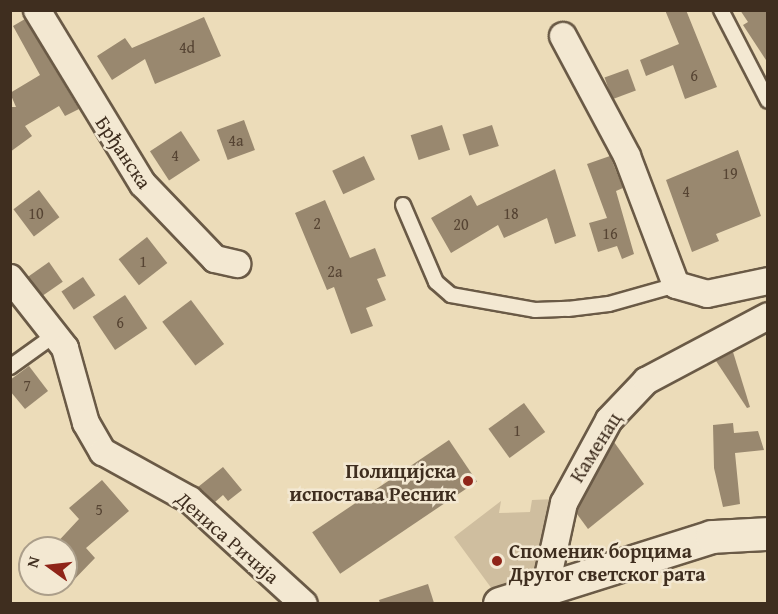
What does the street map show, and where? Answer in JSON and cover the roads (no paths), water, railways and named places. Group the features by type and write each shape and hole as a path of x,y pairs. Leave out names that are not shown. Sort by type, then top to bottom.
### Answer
{"street":[{"name":"Брђанска","path":"37,10 144,184 215,260 237,264"},
{"path":"563,36 627,156 676,285 707,294 768,281"},
{"name":"Дениса Ричија","path":"10,278 56,334 77,384 86,423 103,452 190,500 304,603"},
{"name":"Каменац","path":"544,595 564,503 609,420 646,381 768,316"},
{"path":"500,603 544,595 712,537 768,534"}],"lane":[{"path":"722,10 768,101"},
{"path":"403,206 436,282 452,295 535,310 568,309 609,304 676,285"},
{"path":"10,367 56,334"}],"place":[{"name":"Полицијска испостава Ресник","path":"468,481"},
{"name":"Споменик борцима Другог светског рата","path":"497,561"}]}
